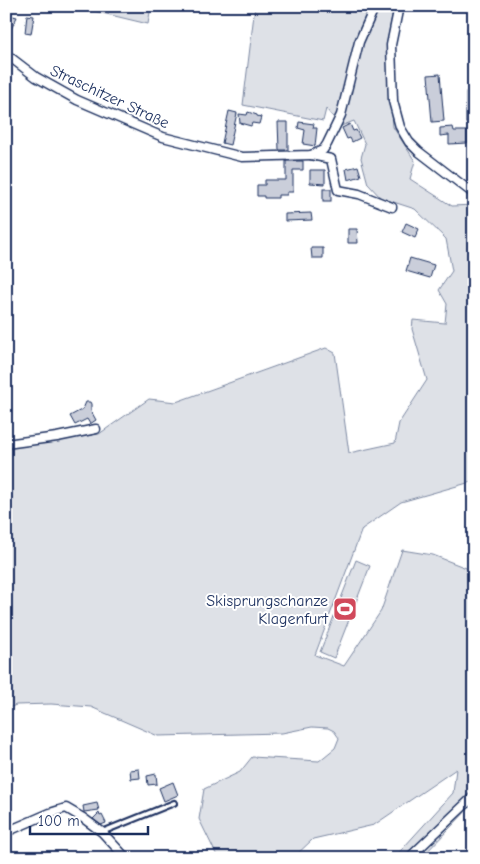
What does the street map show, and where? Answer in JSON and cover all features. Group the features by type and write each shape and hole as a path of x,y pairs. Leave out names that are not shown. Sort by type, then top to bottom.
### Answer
{"street":[{"path":"311,155 322,150 327,144 341,115 359,42 375,6"},
{"path":"399,6 391,44 393,101 400,127 418,152 474,194"},
{"name":"Straschitzer Straße","path":"6,54 36,77 77,100 163,137 242,157 311,155 331,159"},
{"path":"327,144 338,190 359,194 392,207"},
{"path":"6,444 96,429"},
{"path":"408,858 474,796"},
{"path":"6,832 66,808 102,832 126,858"}],"lane":[{"path":"102,832 174,803"}],"shaded area":[{"path":"73,6 151,6 148,24"},
{"path":"255,6 394,6 387,42 393,127 415,161 410,179 452,206 474,205 474,480 401,502 362,529 315,655 344,666 381,611 402,550 433,555 474,571 474,803 421,858 394,858 453,793 456,769 374,825 313,839 293,858 218,858 199,819 204,789 240,772 252,757 319,761 335,748 339,738 334,731 328,728 312,727 282,733 158,736 91,707 51,704 16,705 6,709 6,448 99,434 149,399 176,402 326,348 335,353 349,453 395,443 399,423 427,380 412,329 413,320 445,323 447,304 439,290 452,271 446,239 415,209 381,198 368,184 361,158 365,144 354,121 341,126 326,109 323,121 243,105"},
{"name":"Skisprungschanze Klagenfurt","path":"356,560 370,566 334,658 320,652"}],"building":[{"path":"9,15 17,17 6,39 6,17 8,18"},
{"path":"27,15 34,16 31,34 25,33"},
{"path":"440,74 444,121 432,122 428,75"},
{"path":"466,92 474,92 474,123 466,123"},
{"path":"229,111 237,113 230,145 222,143"},
{"path":"248,112 261,117 259,124 252,123 251,126 240,123 239,114 247,115"},
{"path":"278,122 288,122 288,150 279,150"},
{"path":"299,122 314,124 313,128 317,128 315,146 303,144 305,130 298,128"},
{"path":"350,124 353,131 356,130 360,138 352,142 350,138 347,139 342,128"},
{"path":"453,127 454,131 467,131 467,143 449,144 449,135 440,136 440,128"},
{"path":"286,161 303,161 303,170 293,170 293,192 287,192 287,195 278,195 278,198 257,196 257,185 265,185 265,180 286,180"},
{"path":"358,166 361,176 348,180 346,169"},
{"path":"310,170 325,170 325,184 310,183"},
{"path":"323,189 331,189 331,201 323,201"},
{"path":"311,213 312,220 285,221 285,214"},
{"path":"406,223 419,229 415,238 402,232"},
{"path":"348,229 357,229 358,243 348,243"},
{"path":"311,248 323,248 323,258 312,258"},
{"path":"410,258 434,265 430,278 406,271"},
{"path":"86,402 90,402 91,411 96,420 90,424 87,419 75,425 70,416 83,409"},
{"path":"139,769 140,778 131,779 130,770"},
{"path":"156,774 157,784 148,785 147,776"},
{"path":"173,782 178,795 164,801 159,788"},
{"path":"97,803 99,810 84,812 83,806"},
{"path":"99,813 106,823 101,825 93,819"}],"place":[{"name":"Skisprungschanze Klagenfurt","path":"345,609"}]}
